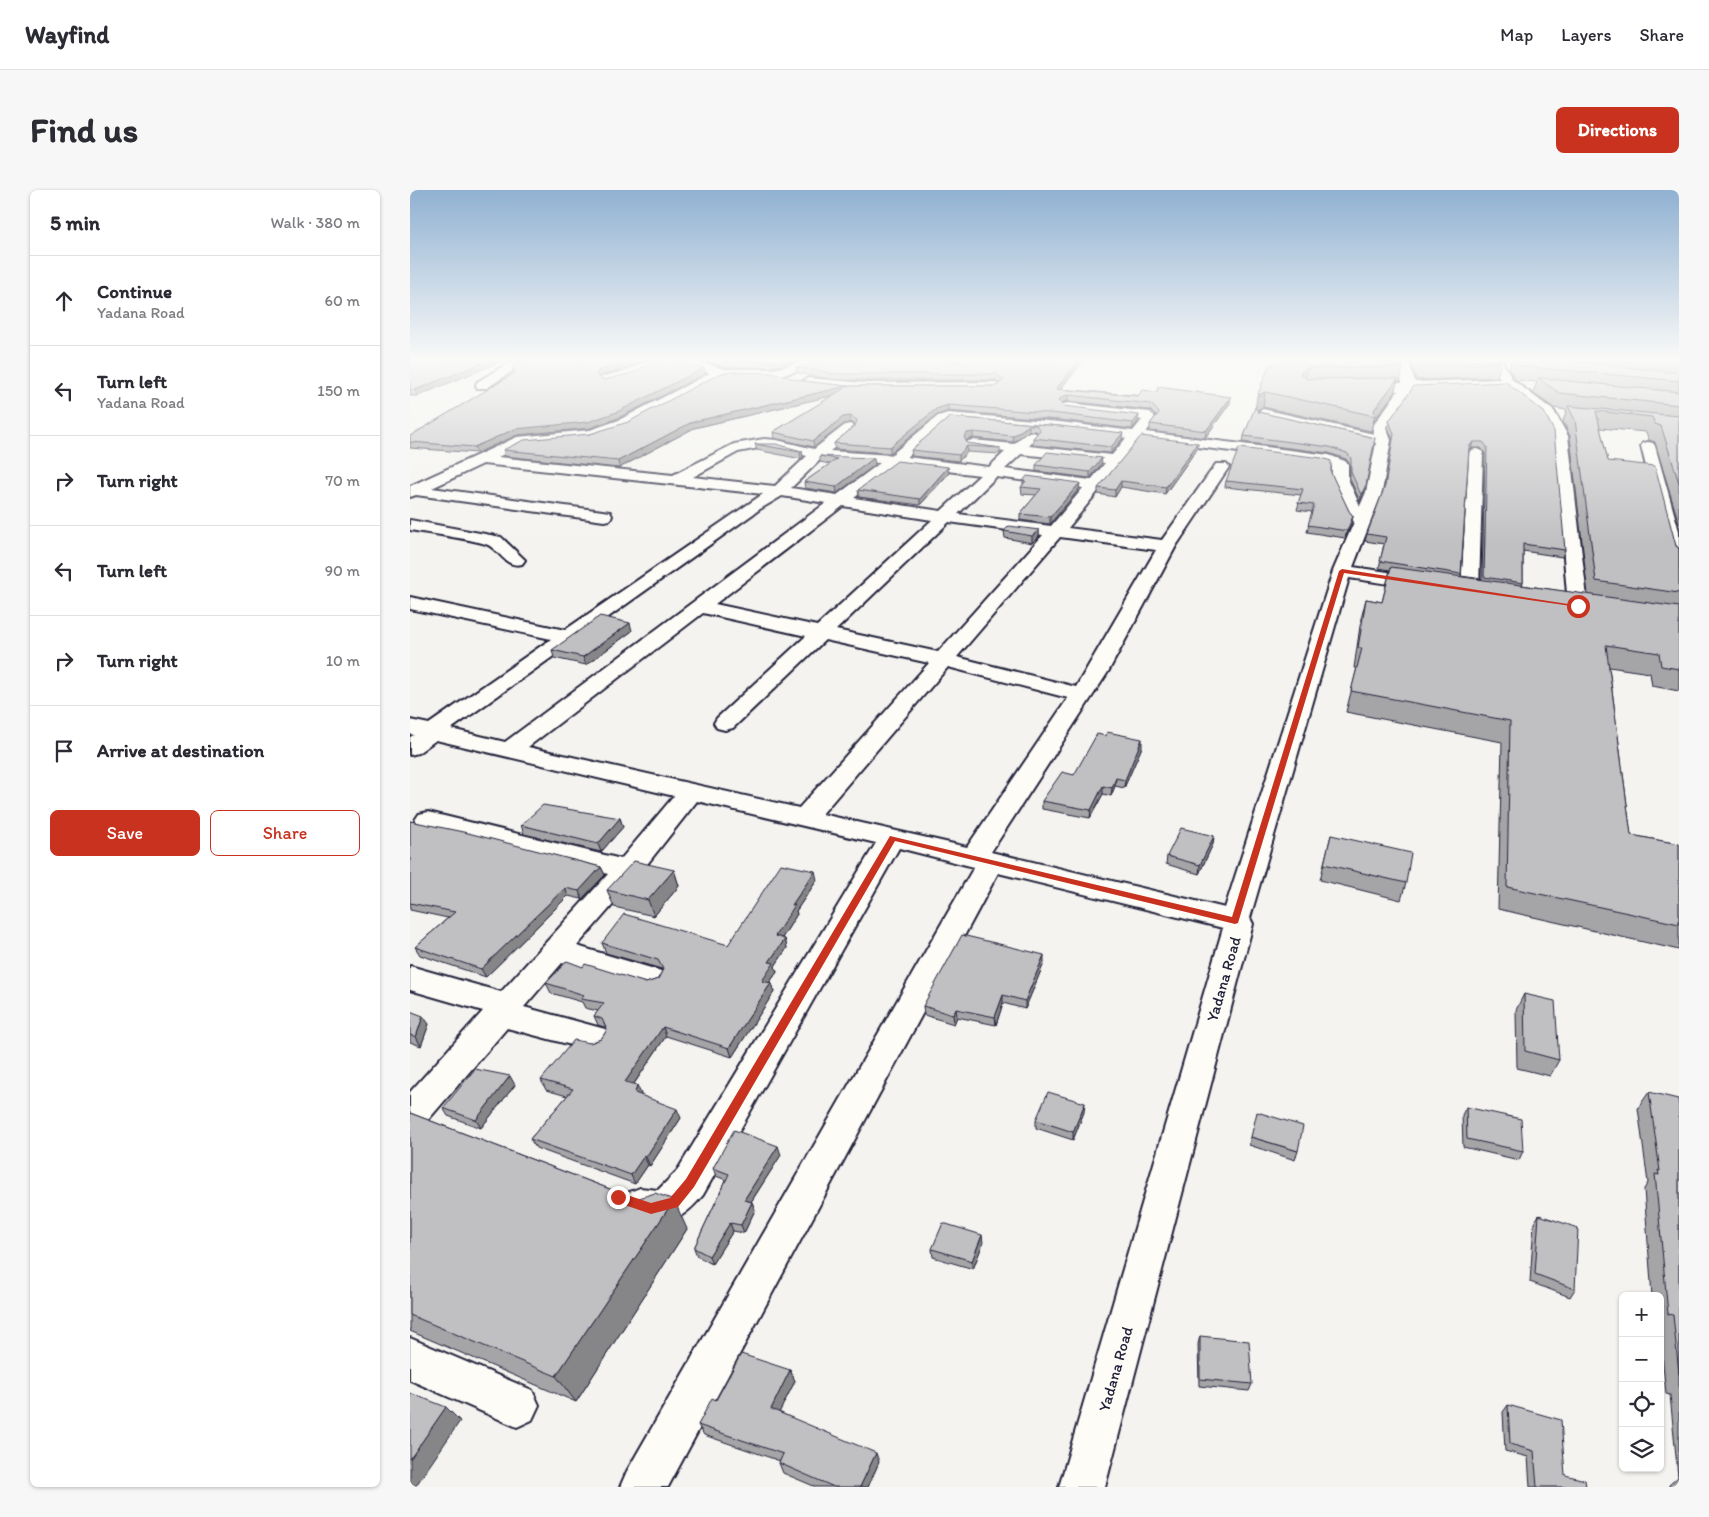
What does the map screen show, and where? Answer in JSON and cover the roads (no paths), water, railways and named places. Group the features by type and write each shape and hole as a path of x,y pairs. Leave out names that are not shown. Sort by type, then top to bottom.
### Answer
{"street":[{"path":"412,491 513,443 531,438 576,436 627,422"},
{"path":"510,749 894,460 940,422"},
{"path":"1004,422 1138,434 1309,455 1333,461 1340,464 1340,479 1357,517 1362,520"},
{"path":"805,818 1150,422"},
{"path":"1301,422 1384,440"},
{"name":"Yadana Road","path":"1082,1487 1239,924 1235,921 1342,571 1374,492 1384,440 1379,427 1383,422"},
{"path":"1554,422 1563,449 1587,607 1558,603"},
{"path":"410,748 421,730 569,637 754,506 779,491 817,454 850,428"},
{"path":"974,444 1025,442 1116,460"},
{"path":"725,723 1025,442"},
{"path":"674,481 734,448 747,445 777,444 817,454 894,460 1096,485"},
{"path":"1648,446 1679,564"},
{"path":"1470,589 1476,453"},
{"path":"479,459 779,491 838,502 1167,546"},
{"path":"643,1487 982,859 1097,672 1167,546 1221,467"},
{"path":"412,491 604,516"},
{"path":"410,525 495,541 516,560"},
{"path":"1342,571 1489,592"},
{"path":"410,603 569,637"},
{"path":"698,606 944,660 1082,695"},
{"path":"421,730 982,859 1235,921"},
{"path":"417,1115 504,1010 627,870 690,793"},
{"path":"428,820 627,870"},
{"path":"610,1194 651,1209 674,1203 690,1183 892,838"},
{"path":"556,950 650,979"},
{"path":"410,978 594,1038"},
{"path":"410,1358 517,1405"}]}
